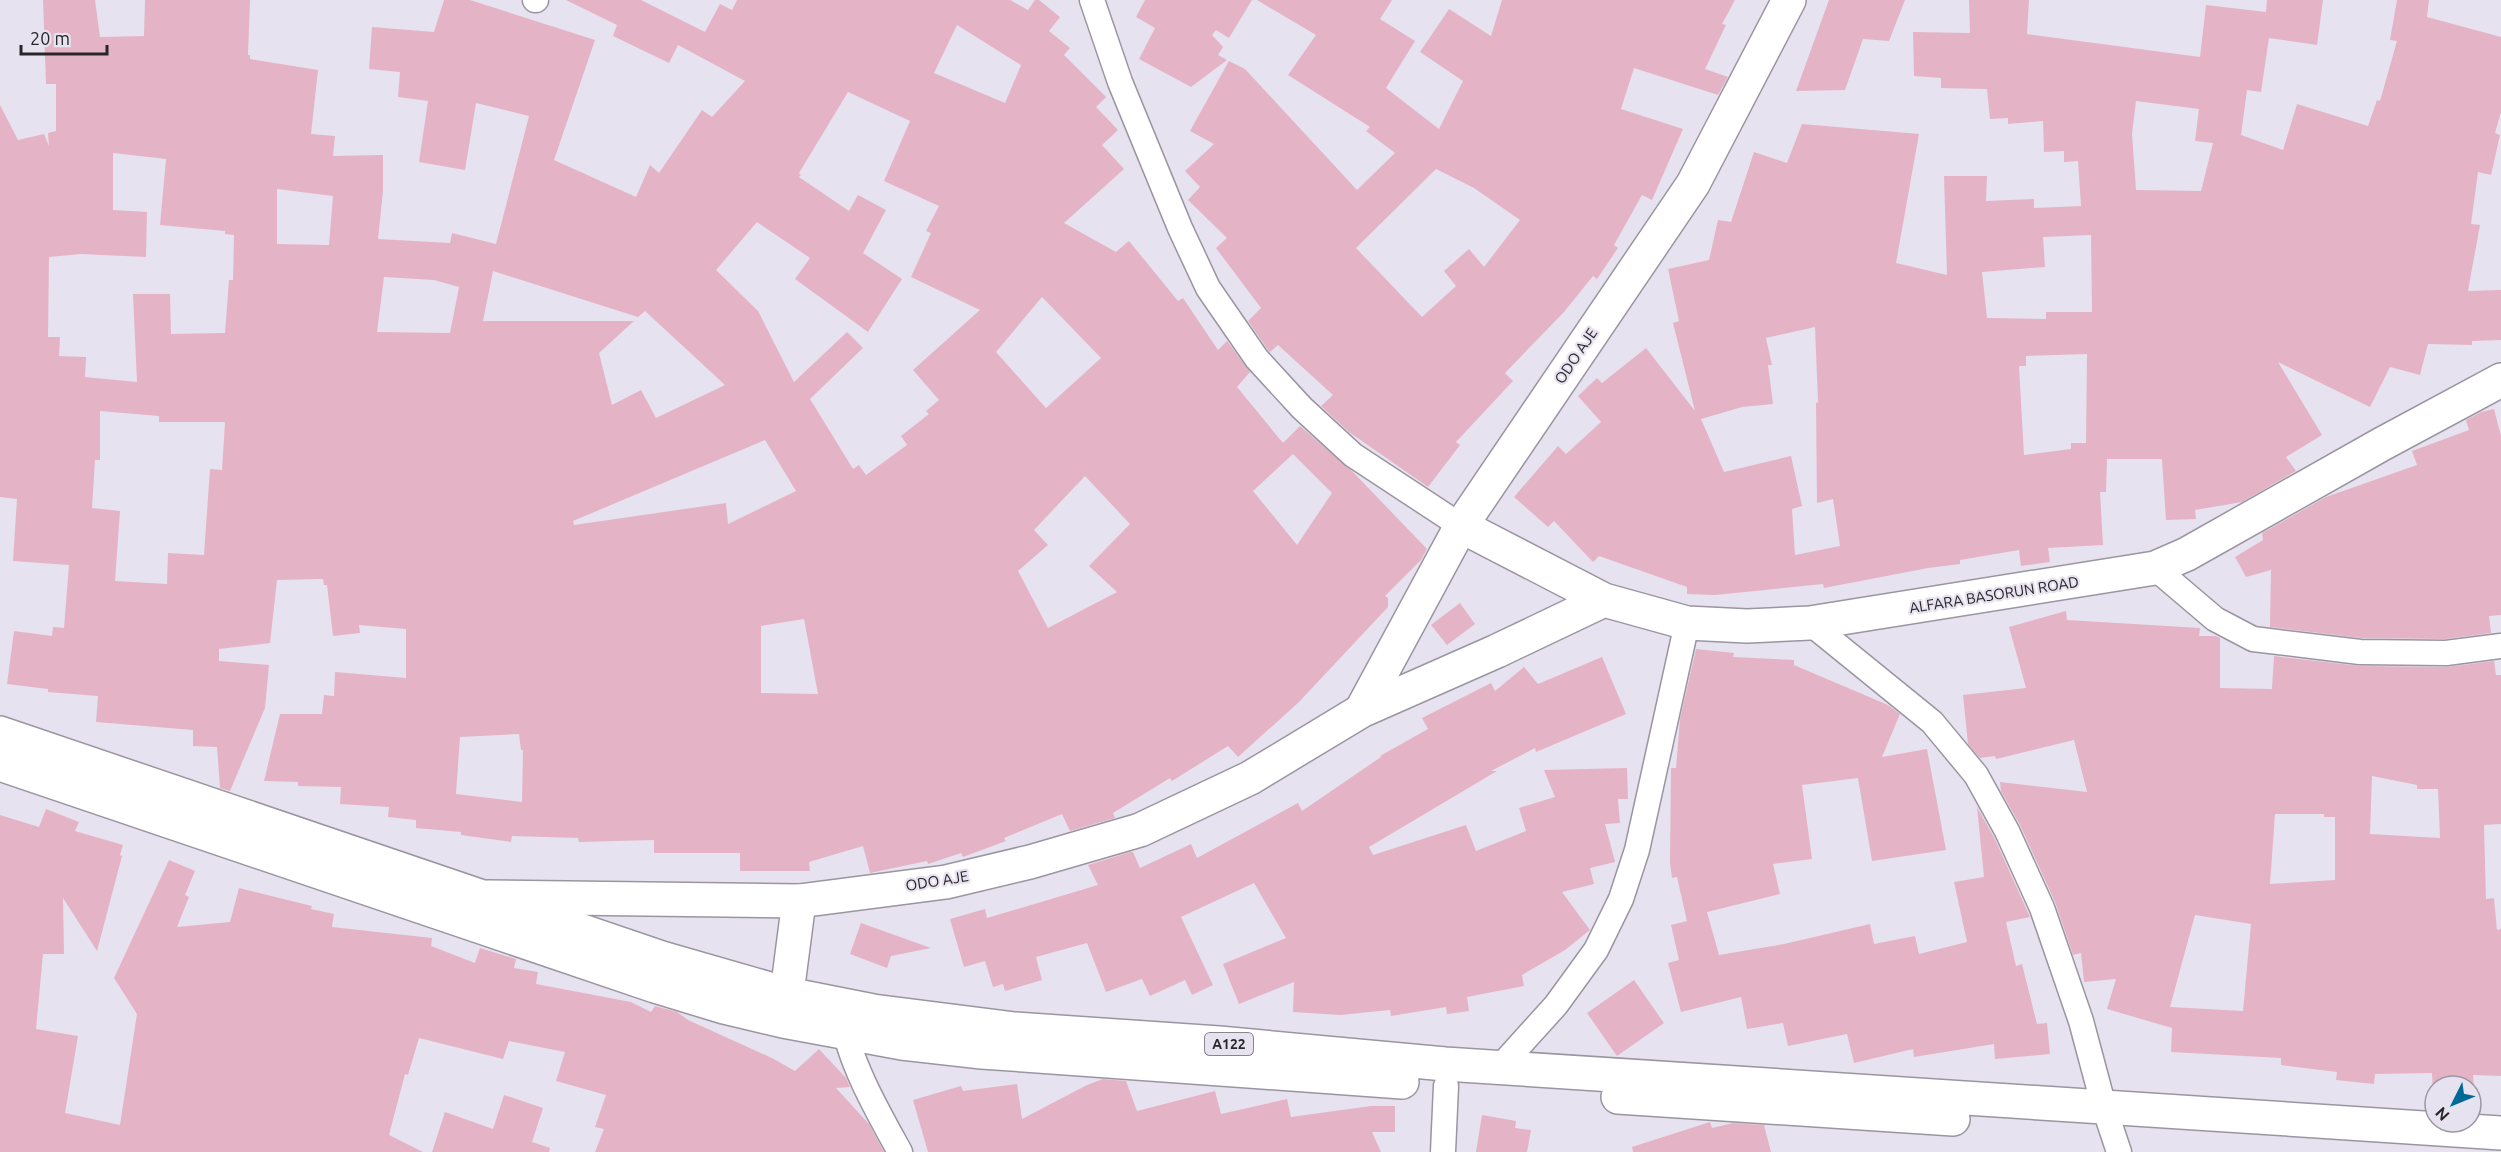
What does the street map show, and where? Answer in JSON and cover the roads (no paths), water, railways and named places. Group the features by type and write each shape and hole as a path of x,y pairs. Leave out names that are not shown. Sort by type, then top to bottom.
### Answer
{"main road":[{"name":"ODO AJE","path":"1360,711 1461,526 1693,184 1789,0"},
{"name":"ALFARA BASORUN ROAD","path":"1461,526 1604,600 1687,623 1747,626 1810,623 2155,568 2187,554 2501,380"},
{"name":"ODO AJE","path":"478,896 799,901 946,882 1030,862 1140,830 1250,778 1360,711 1497,651 1604,600"},
{"name":"A122","path":"0,733 662,958 785,1007 982,1052 1446,1086 2468,1152"},
{"name":"A122","path":"0,764 655,986 724,1007 785,1007"},
{"path":"785,1007 799,901"},
{"name":"A122","path":"843,1020 929,1020 1015,1029 1500,1067 2112,1129 2501,1133"}],"street":[{"path":"1092,0 1120,82 1180,228 1208,288 1257,359 1302,408 1353,455 1461,526"},
{"path":"2155,568 2215,619 2253,639 2360,652 2446,652 2501,646"},
{"path":"1500,1067 1556,1005 1596,950 1621,899 1636,850 1687,623"},
{"path":"1810,623 1932,722 1976,775 2007,831 2042,908 2081,1021 2112,1129"},
{"path":"843,1020 874,1105 900,1152"},
{"path":"1443,1152 1446,1086"}]}
